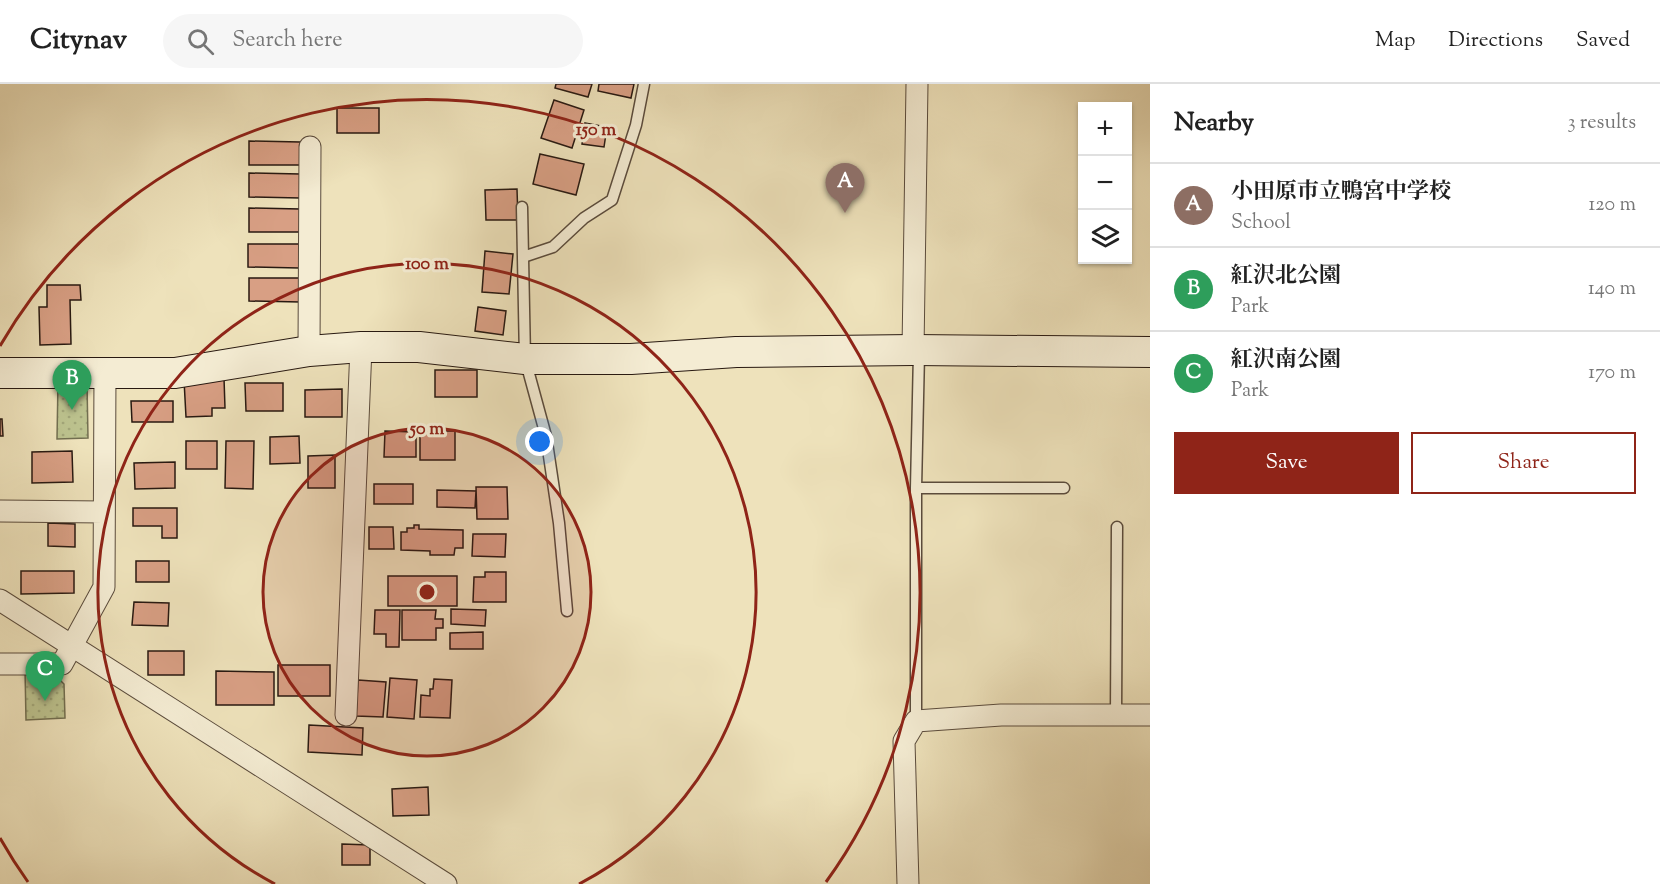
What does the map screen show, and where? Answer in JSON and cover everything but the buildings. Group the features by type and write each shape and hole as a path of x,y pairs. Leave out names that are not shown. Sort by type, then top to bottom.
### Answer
{"street":[{"path":"916,350 917,84"},
{"path":"309,351 310,147"},
{"path":"0,373 176,372 309,351 361,347 419,347 525,359 631,359 736,352 916,350 1150,352"},
{"path":"346,715 361,347"},
{"path":"0,664 62,664 104,587 105,373"},
{"path":"0,511 104,512"},
{"path":"0,600 446,884"},
{"path":"909,884 904,741 916,722 1001,715 1150,715"}],"lane":[{"path":"523,257 553,248 584,218 612,200 636,124 644,84"},
{"path":"522,207 525,359 546,436 559,523 567,611"},
{"path":"916,350 916,722"},
{"path":"916,488 1064,488"},
{"path":"1116,715 1117,528"}],"green space":[{"path":"58,382 87,383 88,438 57,439"},
{"path":"49,669 64,684 65,718 26,720 25,670"}],"place":[{"name":"小田原市立鴨宮中学校","path":"845,213"},
{"name":"紅沢北公園","path":"72,410"},
{"name":"紅沢南公園","path":"45,701"}]}
